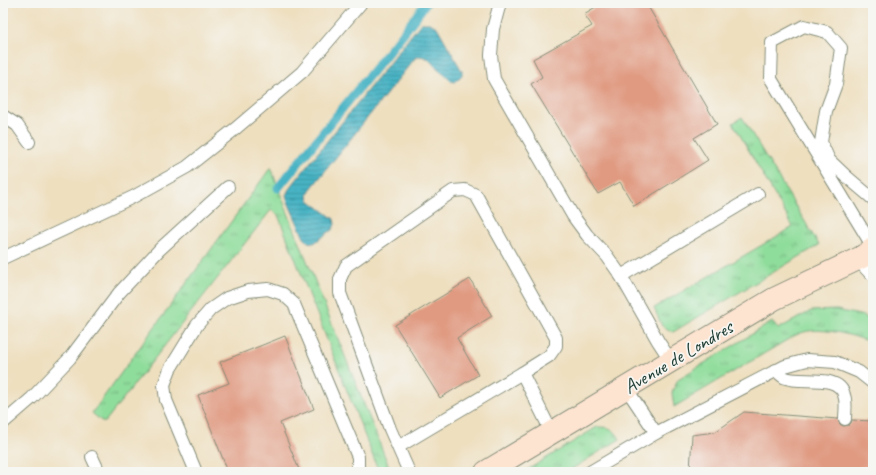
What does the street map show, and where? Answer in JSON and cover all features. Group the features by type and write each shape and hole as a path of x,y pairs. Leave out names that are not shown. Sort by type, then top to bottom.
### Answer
{"street":[{"name":"Avenue de Londres","path":"486,472 774,299 870,256"}],"lane":[{"path":"3,258 133,197 187,166 235,129 302,72 361,3"},
{"path":"500,3 493,29 491,55 494,79 573,216 587,235 607,256 621,276 671,361"},
{"path":"870,256 771,79 772,43 804,26 827,32 841,48 836,84 826,111 821,142 830,160 873,199"},
{"path":"3,116 17,124 29,142"},
{"path":"3,423 32,398 70,358 119,293 160,249 228,186"},
{"path":"398,447 549,356 556,346 556,338 476,196 465,190 453,191 346,266 340,279 340,293 390,429 409,472"},
{"path":"621,276 758,194"},
{"path":"196,472 166,400 164,385 170,369 197,325 212,309 227,298 248,290 268,289 283,294 294,304 358,458 358,472"},
{"path":"590,472 656,433 785,366 807,360 835,362 859,372 873,383"},
{"path":"776,370 784,378 794,380 825,381 837,384 844,393 846,403 845,419"},
{"path":"522,373 552,432"},
{"path":"626,388 656,433"},
{"path":"92,457 99,472"}],"green space":[{"path":"742,117 819,245 673,332 662,326 654,308 793,227 733,123"},
{"path":"271,167 391,472 379,472 278,215 271,210 104,423 92,413"},
{"path":"837,310 864,316 873,322 873,344 849,335 830,331 820,330 802,332 674,407 672,393 678,379 772,322 778,329 811,311"},
{"path":"597,427 611,429 620,439 567,472 524,472"}],"water":[{"path":"421,23 429,23 437,27 462,71 462,75 455,82 451,81 427,58 421,56 415,58 310,190 308,195 309,200 334,219 335,224 333,229 314,243 308,242 304,238 288,202 286,195 289,189"}],"building":[{"path":"602,3 646,3 717,124 694,138 708,160 634,206 620,182 598,194 531,84 542,77 533,59 592,26 584,14"},
{"path":"470,279 492,316 457,338 478,375 440,398 395,325"},
{"path":"285,336 314,409 280,423 300,472 228,472 198,395 229,383 220,362"},
{"path":"744,412 838,419 839,423 844,426 849,425 852,420 873,421 873,472 690,472 692,435 715,432"}],"waterway":[{"path":"278,188 402,35 426,3"}]}
